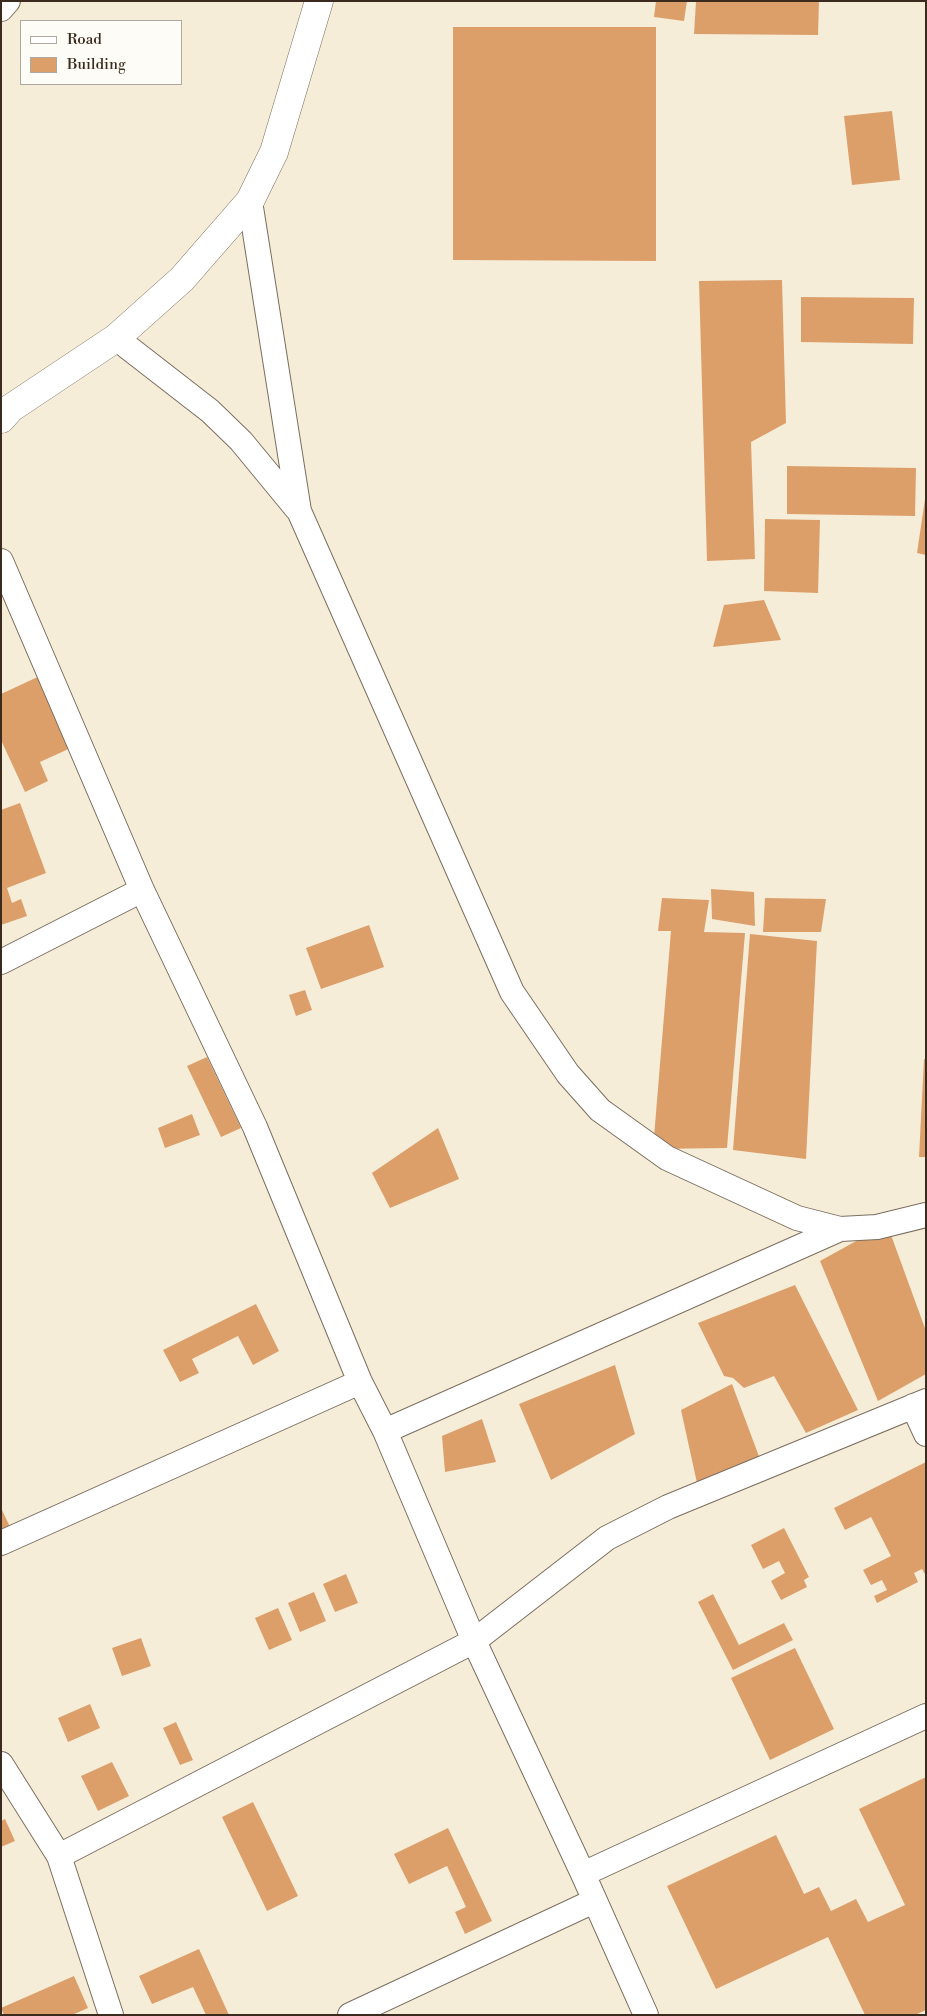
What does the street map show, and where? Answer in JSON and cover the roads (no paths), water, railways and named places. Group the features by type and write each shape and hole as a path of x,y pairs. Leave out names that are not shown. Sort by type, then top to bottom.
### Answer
{"street":[{"path":"1,9 8,1"},
{"path":"1,419 11,408 116,338 182,279 250,202 274,152 319,1"},
{"path":"250,202 298,511 512,992 568,1074 600,1110 667,1158 796,1218 840,1229 877,1227 926,1215"},
{"path":"116,338 210,411 241,441 298,511"},
{"path":"1,561 142,890 255,1127 360,1382 385,1432 474,1641 583,1874 646,2015"},
{"path":"1,962 142,890"},
{"path":"385,1432 840,1229"},
{"path":"1,1543 360,1382"},
{"path":"59,1856 474,1641 607,1538 668,1507 919,1403 926,1434"},
{"path":"583,1874 926,1716"},
{"path":"1,1764 59,1856 111,2015"},
{"path":"350,2015 594,1901"}]}
